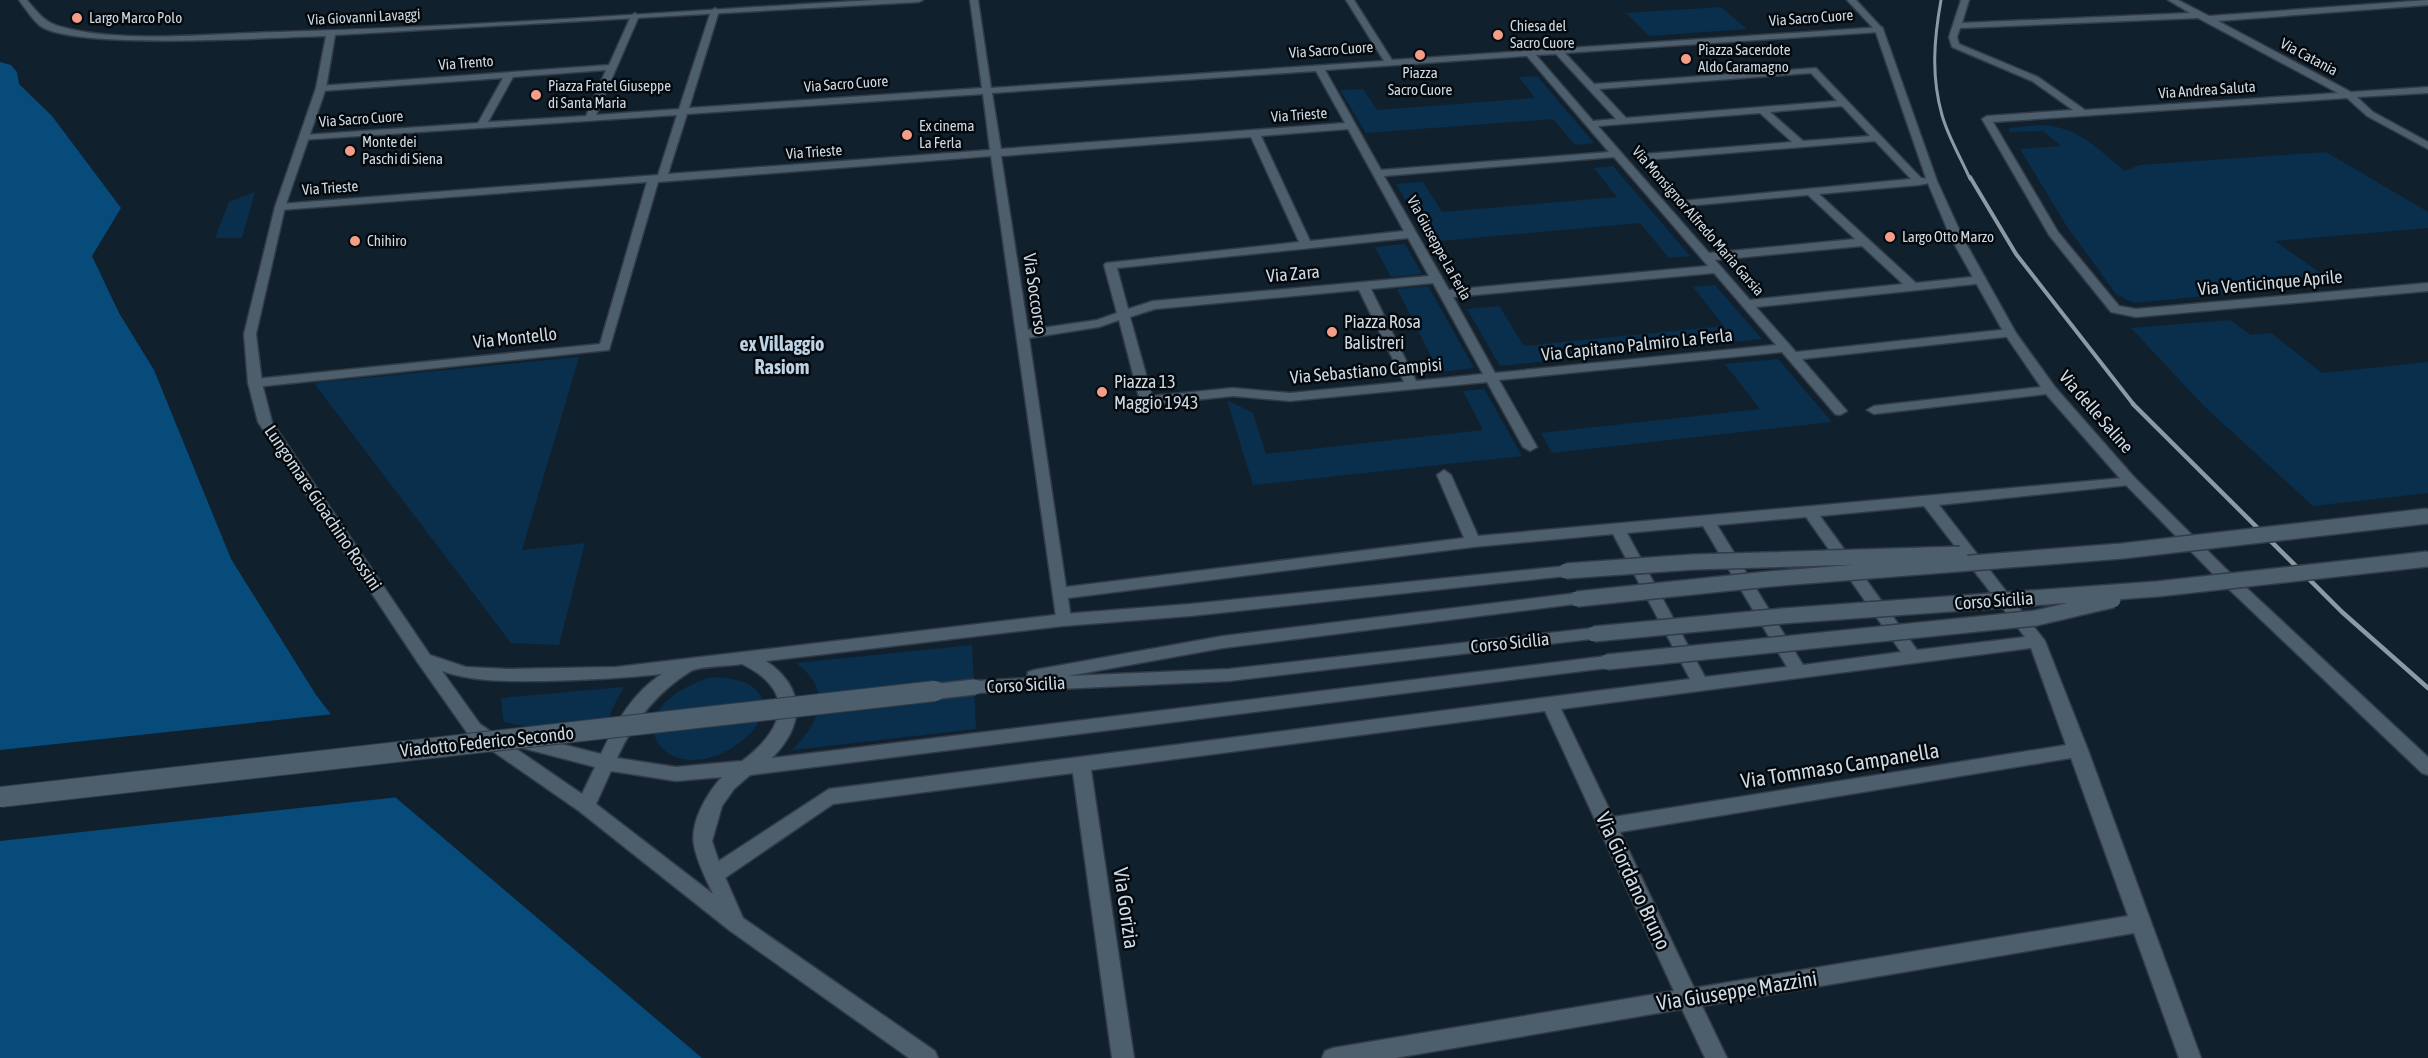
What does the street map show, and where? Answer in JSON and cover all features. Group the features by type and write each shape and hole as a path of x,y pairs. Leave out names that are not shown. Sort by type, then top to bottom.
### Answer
{"street":[{"name":"Via Giovanni Lavaggi","path":"23,0 43,24 89,35 194,38 331,33 919,0"},
{"name":"Via Soccorso","path":"974,0 1063,620"},
{"path":"1350,0 1389,62"},
{"name":"Via delle Saline","path":"1851,0 1879,29 1932,181 1957,238 2010,333 2050,390 2129,480 2219,571 2428,768"},
{"path":"1965,0 1953,37 1955,45 2035,80 2083,113"},
{"name":"Via Catania","path":"2172,0 2349,96 2370,114 2428,146"},
{"path":"1957,26 2319,13 2348,8 2428,2"},
{"name":"Via Montello","path":"255,382 605,347 658,178 683,112 715,11"},
{"path":"590,118 636,16"},
{"name":"Via Sacro Cuore","path":"304,138 987,88 1879,29"},
{"name":"Lungomare Gioachino Rossini","path":"331,33 321,88 280,207 250,334 255,382 265,422 423,659 474,729 586,806 736,924"},
{"path":"1558,51 1623,121"},
{"name":"Via Monsignor Alfredo Maria Garsia","path":"1529,53 1840,411"},
{"name":"Via Giuseppe La Ferla","path":"1318,66 1530,447"},
{"name":"Via Trento","path":"321,88 613,67"},
{"path":"1592,87 1813,70 1919,182"},
{"path":"481,126 509,75"},
{"name":"Via Andrea Saluta","path":"2115,309 2053,232 1987,119 2428,90"},
{"path":"1591,124 1844,103"},
{"path":"1762,110 1800,144"},
{"name":"Via Trieste","path":"280,207 1352,126"},
{"path":"1255,134 1306,245"},
{"path":"1644,157 1877,138"},
{"path":"1378,173 1617,154"},
{"path":"1686,203 1932,181"},
{"path":"1811,192 1913,287"},
{"path":"1123,315 1110,265 1412,234"},
{"path":"1706,256 1864,242"},
{"path":"1446,294 1717,269"},
{"name":"Via Zara","path":"1022,336 1099,323 1153,305 1437,279"},
{"path":"1748,304 1981,280"},
{"path":"1364,285 1412,386"},
{"name":"Via Venticinque Aprile","path":"2115,309 2136,312 2428,287"},
{"name":"Via Sebastiano Campisi","path":"1123,315 1147,401 1233,392 1290,397 1492,377"},
{"name":"Via Capitano Palmiro La Ferla","path":"1492,377 2010,333"},
{"path":"1874,411 2050,390"},
{"path":"1444,475 1473,542"},
{"path":"1060,593 1473,542 1928,501 2129,480"},
{"path":"1928,501 2037,641 2079,750 2190,1058"},
{"path":"1809,512 1913,657"},
{"name":"Corso Sicilia","path":"975,687 1223,642 1576,599 1769,579 2122,551 2428,516"},
{"path":"1707,520 1799,672"},
{"path":"1617,528 1701,685"},
{"path":"423,659 466,673 508,675 616,673 1063,620 1190,610 1566,571 1705,562 2122,551"},
{"name":"Corso Sicilia","path":"975,687 1228,675 1594,634 1782,616 2157,589 2428,559"},
{"path":"474,729 606,763 676,774 746,768 1607,662 2036,618 2157,589"},
{"path":"715,874 829,797 2037,641"},
{"path":"743,658 766,667 782,682 788,702 785,725 770,748 722,790 708,814 702,844 736,924 927,1058"},
{"path":"586,806 633,710 648,691 694,664"},
{"name":"Viadotto Federico Secondo","path":"0,797 975,687"},
{"name":"Via Giordano Bruno","path":"1550,704 1716,1058"},
{"name":"Via Tommaso Campanella","path":"1608,826 2079,750"},
{"name":"Via Gorizia","path":"1081,764 1123,1058"},
{"name":"Via Giuseppe Mazzini","path":"1334,1058 2140,923"}],"shaded area":[{"path":"1721,7 1747,29 1649,36 1626,13"},
{"path":"0,62 11,65 17,72 19,84 52,116 121,208 92,256 119,313 154,370 231,559 316,695 395,797 702,1058 0,1058"},
{"path":"1537,76 1594,143 1575,145 1553,119 1366,133 1340,90 1363,89 1377,110 1535,98 1519,77"},
{"path":"2040,125 2065,129 2076,134 2125,171 2139,165 2326,152 2428,212 2428,228 2275,241 2332,281 2319,285 2134,303 2116,294 2066,225 2020,149 2061,146 2043,131 2009,132 2009,128"},
{"path":"1613,166 1690,256 1669,258 1640,223 1429,242 1396,184 1423,182 1442,212 1617,197 1594,168"},
{"path":"255,192 242,238 215,238 229,202"},
{"path":"1405,244 1422,274 1391,277 1375,247"},
{"path":"1715,285 1762,339 1500,366 1467,309 1499,306 1524,346 1724,326 1693,287"},
{"path":"1428,286 1474,368 1439,372 1397,289"},
{"path":"2230,320 2251,335 2271,333 2322,373 2428,362 2428,493 2313,506 2204,406 2131,328"},
{"path":"579,357 522,550 585,543 559,645 511,643 314,383"},
{"path":"1778,359 1832,422 1552,453 1541,433 1760,409 1725,364"},
{"path":"1484,389 1522,456 1253,485 1227,400 1253,413 1266,454 1483,430 1463,391"},
{"path":"972,645 976,729 792,750 810,728 819,706 819,695 815,684 796,663"},
{"path":"712,677 741,681 757,690 763,707 756,726 736,745 710,758 688,760 669,754 657,742 654,726 660,708 679,691"},
{"path":"624,687 612,709 601,741 504,722 501,698"}],"pier":[{"path":"0,0 64,0 69,5 0,20"},
{"path":"334,714 399,797 0,841 0,750"}],"railway":[{"path":"1941,0 1935,58 1936,86 1942,115 1970,179"},
{"path":"1970,177 2016,254 2134,405"},
{"path":"2134,405 2342,612 2428,688"}],"place":[{"name":"Largo Marco Polo","path":"77,18"},
{"name":"Chiesa del Sacro Cuore","path":"1498,35"},
{"name":"Piazza Sacro Cuore","path":"1420,55"},
{"name":"Piazza Sacerdote Aldo Caramagno","path":"1686,59"},
{"name":"Piazza Fratel Giuseppe di Santa Maria","path":"536,95"},
{"name":"Ex cinema La Ferla","path":"907,135"},
{"name":"Monte dei Paschi di Siena","path":"350,151"},
{"name":"Largo Otto Marzo","path":"1890,237"},
{"name":"Chihiro","path":"355,241"},
{"name":"Piazza Rosa Balistreri","path":"1332,332"},
{"name":"Piazza 13 Maggio 1943","path":"1102,392"}],"district":[{"name":"ex Villaggio Rasiom","path":"782,356"}]}
